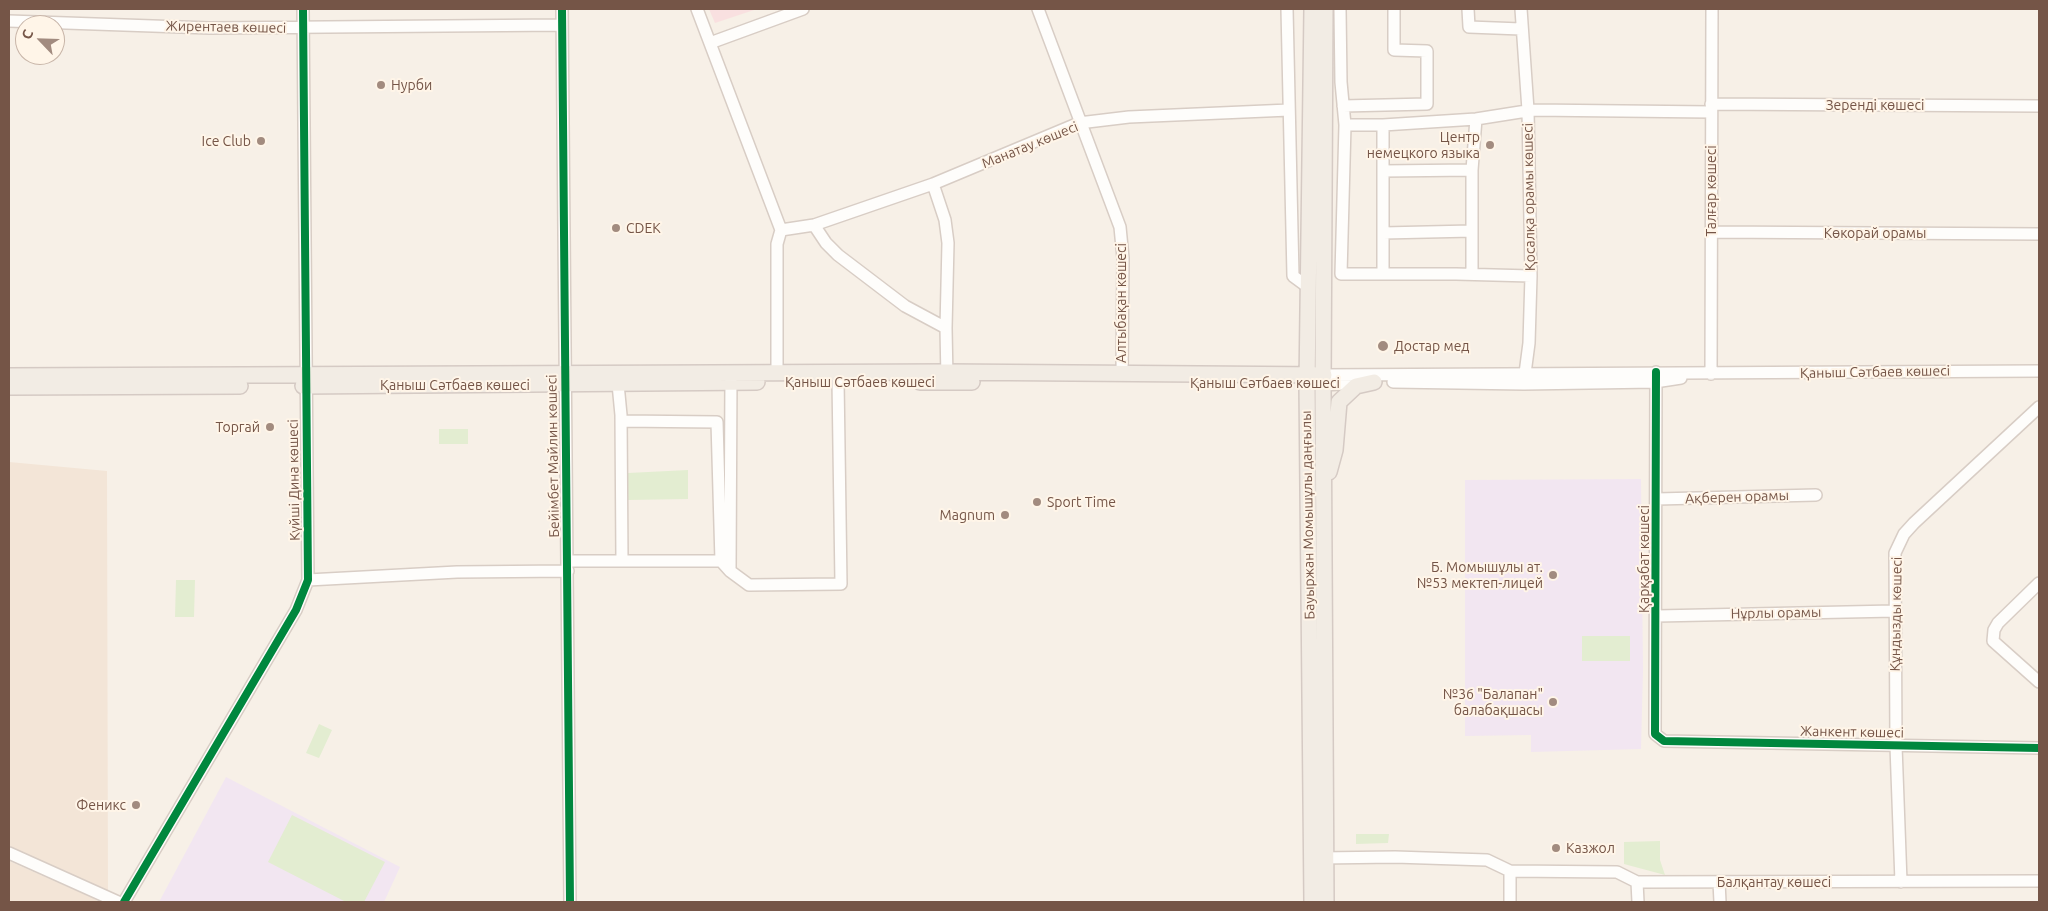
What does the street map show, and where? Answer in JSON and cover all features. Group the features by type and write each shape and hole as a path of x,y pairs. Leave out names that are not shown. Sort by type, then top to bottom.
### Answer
{"main road":[{"name":"Бауыржан Момышұлы даңғылы","path":"1312,9 1307,380 1319,858 1326,902"},
{"name":"Бауыржан Момышұлы даңғылы","path":"1312,902 1319,858 1324,492 1325,9"},
{"name":"Қаныш Сәтбаев көшесі","path":"564,379 618,384 731,378 777,372 1047,381 1324,380"},
{"name":"Қаныш Сәтбаев көшесі","path":"9,376 306,380 731,378 838,380 1122,372 1307,380"},
{"name":"Қаныш Сәтбаев көшесі","path":"9,387 306,380"},
{"path":"1324,492 1335,450 1339,402 1356,386 1374,382"}],"street":[{"name":"Күйші Дина көшесі","path":"124,902 296,610 308,580 303,9"},
{"name":"Бейімбет Майлин көшесі","path":"562,9 570,902"},
{"path":"697,9 781,230 777,244 777,372"},
{"path":"710,43 803,9"},
{"name":"Алтыбақан көшесі","path":"1038,9 1079,123 1097,164 1120,227 1123,258 1122,372"},
{"path":"1287,9 1293,276 1308,287"},
{"path":"1340,9 1345,125 1341,274 1531,276"},
{"path":"1343,106 1426,104 1427,51 1394,50 1393,9"},
{"path":"1468,9 1469,27 1521,29"},
{"name":"Қосалқа орамы көшесі","path":"1521,9 1528,110 1531,276 1529,343 1524,380"},
{"name":"Талғар көшесі","path":"1711,374 1712,9"},
{"name":"Жирентаев көшесі","path":"9,21 210,28 562,24"},
{"name":"Зеренді көшесі","path":"1345,125 1383,125 1476,119 1528,110 2039,106"},
{"name":"Манатау көшесі","path":"781,230 814,225 933,184 1079,123 1129,117 1289,110"},
{"path":"1472,274 1472,170 1476,119"},
{"path":"1383,125 1383,274"},
{"path":"1383,172 1472,170"},
{"path":"933,184 945,220 948,243 947,377"},
{"path":"1324,210 1343,209"},
{"path":"814,225 826,243 838,255 905,306 946,328"},
{"path":"1383,233 1472,231"},
{"name":"Көкорай орамы","path":"1711,232 2039,234"},
{"name":"Қаныш Сәтбаев көшесі","path":"1324,380 1374,382 1655,377 1711,374 2039,371"},
{"name":"Қарқабат көшесі","path":"1655,377 1657,499 1655,734 1664,741"},
{"path":"730,571 731,378"},
{"path":"621,421 717,422 721,561 730,571 749,585 841,584 838,380"},
{"name":"Қаныш Сәтбаев көшесі","path":"1324,380 1524,380"},
{"path":"618,384 621,421 622,561"},
{"name":"Құндызды көшесі","path":"1900,882 1896,746 1895,553 1904,534 2039,407"},
{"name":"Ақберен орамы","path":"1657,499 1816,495"},
{"path":"308,580 567,566 622,561 721,561"},
{"path":"2039,582 1998,622 1994,630 1993,641 2039,682"},
{"name":"Нұрлы орамы","path":"1657,616 1894,611"},
{"name":"Жанкент көшесі","path":"1664,741 2039,748"},
{"path":"9,853 118,902"},
{"path":"1319,858 1487,860 1510,871 1510,902"},
{"name":"Балқантау көшесі","path":"1510,871 1617,872 1637,882 2039,881"},
{"path":"1637,882 1638,902"},
{"path":"1720,882 1720,902"}],"shaded area":[{"path":"709,9 757,9 715,23"},
{"path":"9,462 107,471 108,900 9,857"},
{"name":"Б. Момышұлы ат. №53 мектеп-лицей","path":"1641,479 1643,670 1641,749 1531,752 1531,735 1465,736 1465,480"},
{"path":"226,777 400,867 384,902 159,902"},
{"path":"9,861 93,898 99,902 9,902"}],"green space":[{"path":"439,429 468,429 468,444 439,444"},
{"path":"688,470 688,499 628,500 628,473"},
{"path":"176,580 195,580 194,617 175,617"},
{"path":"1582,636 1630,636 1630,661 1582,661"},
{"path":"319,724 332,730 319,758 306,753"},
{"path":"292,815 385,862 364,902 346,902 268,862"},
{"path":"1356,834 1389,834 1388,843 1356,844"},
{"path":"1660,841 1660,860 1665,875 1624,864 1624,842"}],"cycle path":[{"path":"124,902 296,610 308,580 303,9"},
{"path":"562,9 570,902"},
{"path":"1656,372 1655,734 1664,741 2039,748"}],"place":[{"name":"Нурби","path":"381,85"},
{"name":"Ice Club","path":"261,141"},
{"name":"Центр немецкого языка","path":"1490,145"},
{"name":"CDEK","path":"616,228"},
{"name":"Достар мед","path":"1383,346"},
{"name":"Торгай","path":"270,427"},
{"name":"Sport Time","path":"1037,502"},
{"name":"Magnum","path":"1005,515"},
{"name":"Б. Момышұлы ат. №53 мектеп-лицей","path":"1553,575"},
{"name":"№36 \"Балапан\" балабақшасы","path":"1553,702"},
{"name":"Феникс","path":"136,805"},
{"name":"Казжол","path":"1556,848"}]}
